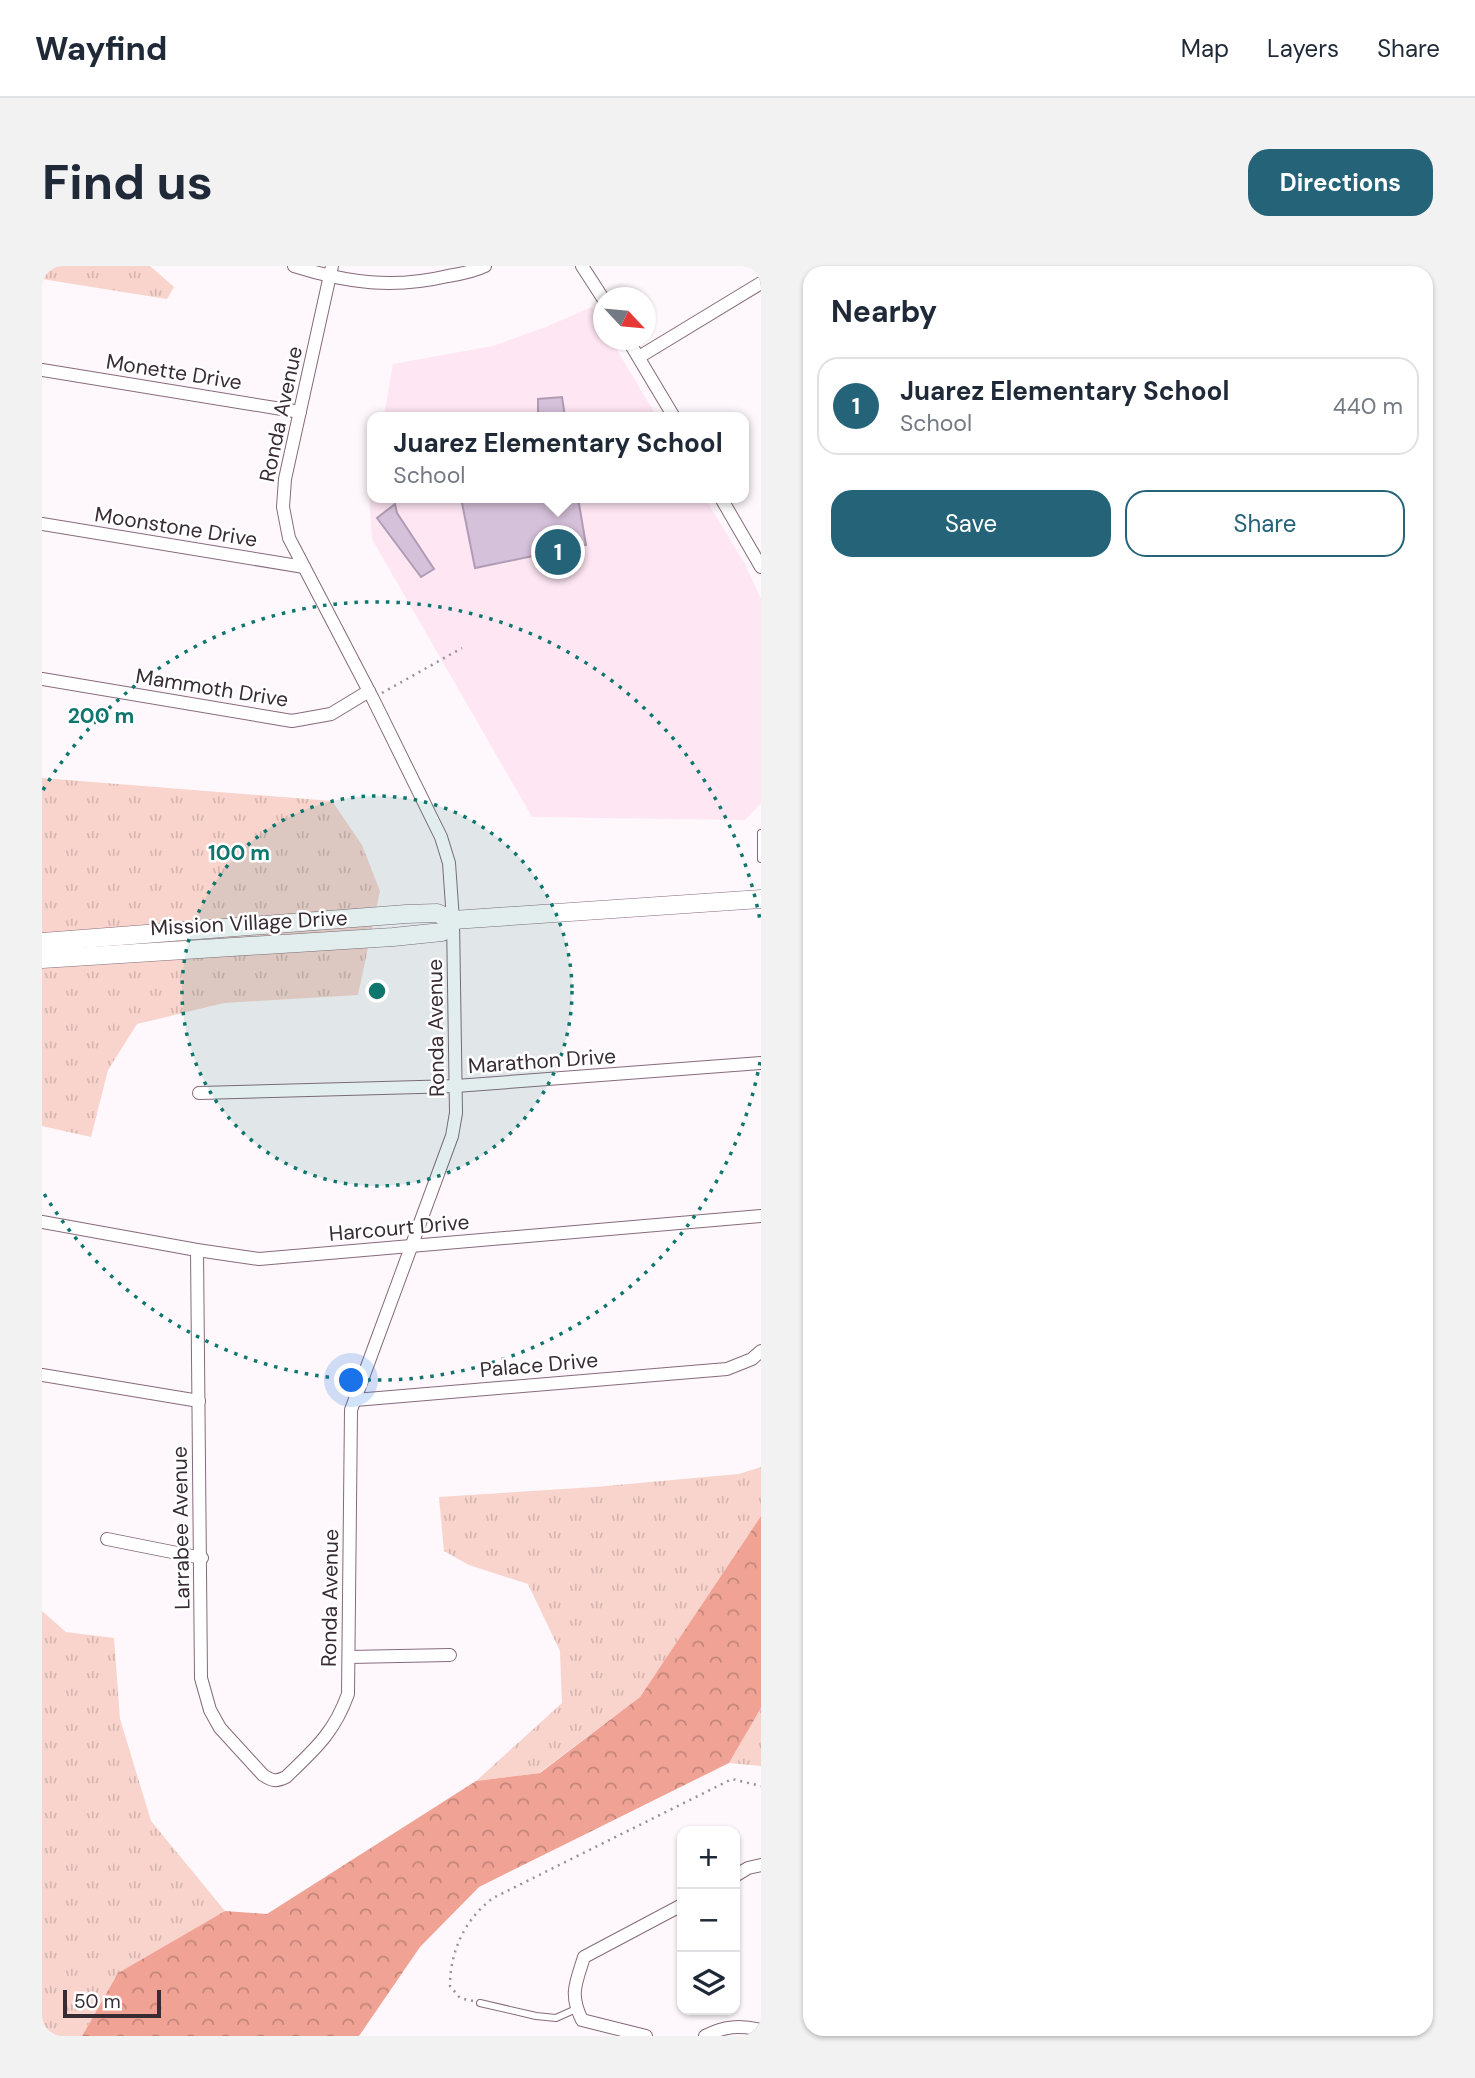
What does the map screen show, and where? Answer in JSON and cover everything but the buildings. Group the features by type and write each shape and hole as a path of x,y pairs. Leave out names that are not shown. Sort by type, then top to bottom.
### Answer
{"main road":[{"name":"Mission Village Drive","path":"42,942 406,914 437,913 453,920 761,898"},
{"name":"Mission Village Drive","path":"42,959 393,937 442,932 453,920"}],"street":[{"path":"294,266 395,285 422,282 485,266"},
{"path":"582,266 596,287"},
{"name":"Ronda Avenue","path":"271,1780 279,1781 286,1777 327,1738 342,1713 348,1694 351,1410 452,1136 456,1113 453,920 449,863 441,837 289,538 283,507 285,479 331,272"},
{"path":"639,357 761,284"},
{"path":"634,350 671,412"},
{"name":"Monette Drive","path":"42,370 300,412"},
{"path":"724,503 761,567"},
{"name":"Moonstone Drive","path":"42,524 304,567"},
{"name":"Mammoth Drive","path":"42,679 292,721 331,714 371,695"},
{"name":"Marathon Drive","path":"199,1093 456,1086 761,1063"},
{"name":"Harcourt Drive","path":"42,1222 260,1259 761,1216"},
{"name":"Larrabee Avenue","path":"197,1250 202,1558 201,1678 210,1710 220,1728 263,1775 271,1780"},
{"name":"Palace Drive","path":"355,1400 727,1369 752,1359 761,1351"},
{"path":"42,1375 199,1401"},
{"path":"107,1539 202,1558"},
{"path":"349,1657 450,1655"},
{"path":"740,1873 748,1868 761,1866"},
{"path":"646,2036 582,2020 576,2009 573,1993 584,1956 677,1908"},
{"path":"705,2036 718,2029 743,2026 761,2030"}],"lane":[{"path":"761,833 761,859"},
{"path":"480,2003 556,2018 576,2009"}],"path":[{"path":"371,695 462,648"},
{"path":"480,2003 460,1998 450,1986 450,1969 457,1944 477,1910 493,1898 732,1779 761,1786"}],"shaded area":[{"path":"592,307 593,350 617,350 654,412 385,412 393,364 493,346"},
{"path":"370,503 708,503 745,564 761,599 761,803 745,820 532,817 372,539"}],"green space":[{"path":"42,266 150,266 174,287 167,299 42,279"},
{"path":"42,778 332,801 362,845 380,891 358,995 224,1003 137,1024 108,1070 91,1137 42,1126"},
{"path":"761,1467 761,1516 640,1697 539,1773 476,1781 562,1703 560,1651 528,1584 469,1565 444,1551 439,1497 739,1474"},
{"path":"761,1516 761,1708 729,1763 479,1887 420,1947 359,2036 82,2036 118,1973 225,1911 267,1914 476,1781 540,1773 640,1697"},
{"path":"42,1611 66,1632 114,1638 120,1719 151,1821 225,1911 118,1973 82,2036 42,2036"},
{"path":"761,1708 761,1766 729,1763"}],"place":[{"name":"Juarez Elementary School","path":"558,552"}]}
